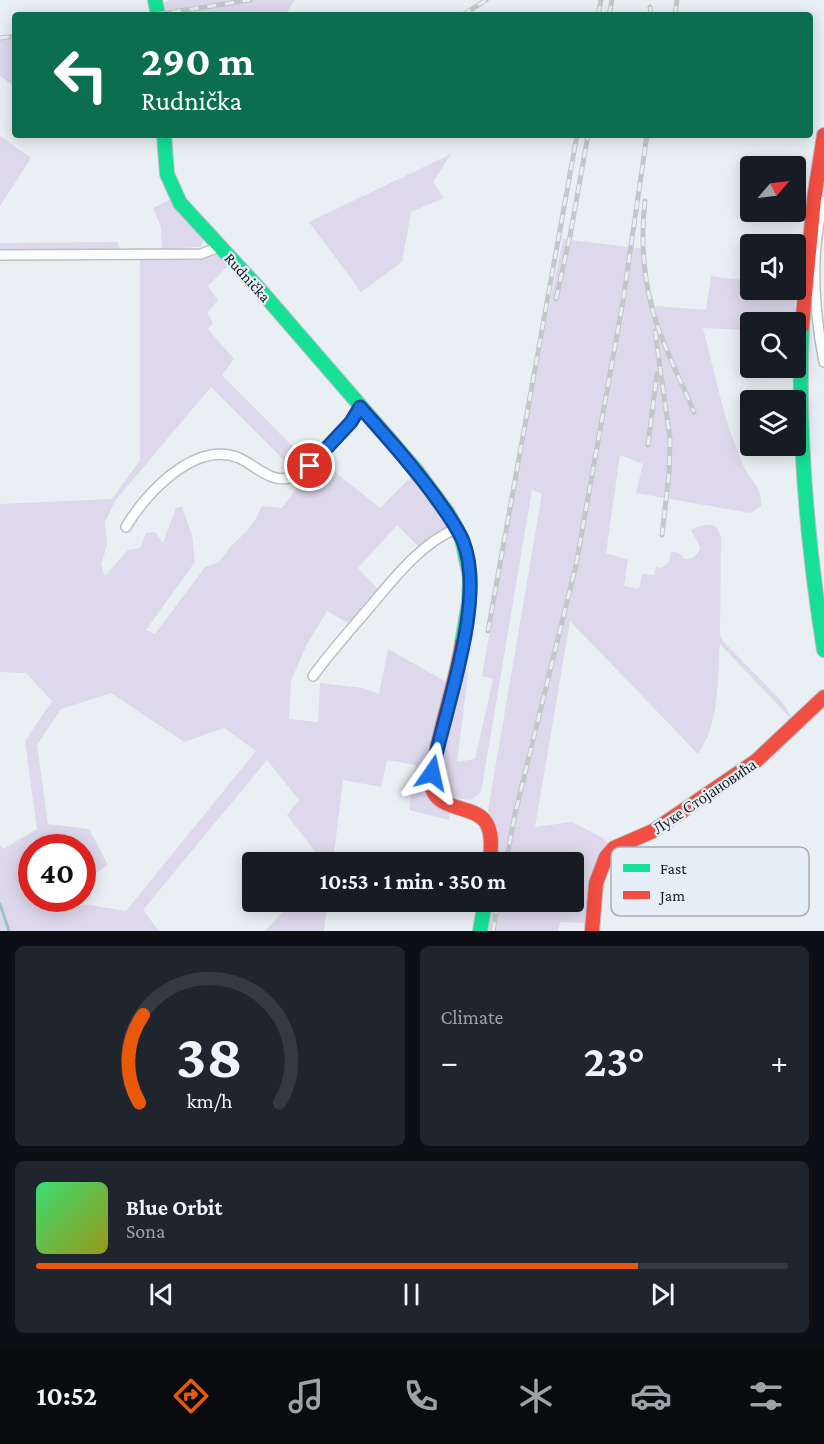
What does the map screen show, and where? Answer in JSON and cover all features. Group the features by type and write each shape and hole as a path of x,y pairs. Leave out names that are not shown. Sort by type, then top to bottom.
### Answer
{"street":[{"path":"824,135 814,288 801,349 802,491 814,595 824,650"},
{"name":"Rudnička","path":"164,138 165,166 173,191 186,211 219,244 416,470 457,528 469,563 471,584 460,657 437,746 431,785 434,793 442,801 485,821 491,837 490,852"},
{"path":"0,255 201,254 214,249 219,244"},
{"path":"814,288 824,362"},
{"path":"126,527 135,511 153,490 187,463 217,455 233,456 270,476 290,478 299,474 310,466 351,422 360,407"},
{"path":"314,676 328,656 404,567 431,543 457,528"},
{"name":"Луке Стојановића","path":"616,847 653,831 756,761 824,698"},
{"name":"Луке Стојановића","path":"592,931 596,883 606,857 611,851"},
{"path":"480,931 483,912"}],"shaded area":[{"path":"169,0 295,0 287,12 160,12 159,6"},
{"path":"12,36 12,85 0,76 0,38"},
{"path":"0,136 31,158 0,206"},
{"path":"451,154 433,182 444,198 411,212 402,262 361,292 309,222"},
{"path":"171,199 178,213 203,236 204,240 200,247 162,249 161,227 153,208"},
{"path":"563,239 646,249 648,281 655,306 706,310 711,276 740,280 740,300 796,300 795,312 740,312 740,330 703,328 730,432 743,465 760,493 761,506 750,513 636,493 643,464 620,455 606,553 628,560 624,586 639,589 642,574 654,575 656,567 661,568 669,562 671,551 679,553 685,559 697,554 700,547 691,530 710,524 717,528 721,537 720,635 723,641 784,704 793,721 720,644 714,715 705,742 698,754 570,621 535,827 572,822 603,838 611,846 587,923 560,922 558,931 485,931 488,912 584,912 584,852 496,852 497,835 488,810 542,494 532,490 481,792 471,800 454,798 441,784 439,770 463,659 468,675 457,762 475,759 493,679 482,676 527,417"},
{"path":"117,242 121,250 0,251 0,243"},
{"path":"223,256 230,264 208,286 218,300 207,313 213,323 208,329 234,359 222,375 308,462 295,471 211,387 115,501 105,522 107,545 101,565 105,576 128,550 140,548 146,533 155,532 163,543 176,508 182,507 192,535 195,562 146,630 155,634 205,567 219,562 231,546 247,531 262,506 282,508 320,460 380,508 413,475 440,509 453,533 423,551 397,525 358,568 379,590 350,624 327,611 306,646 291,681 289,719 318,722 320,683 362,688 379,694 388,649 448,683 428,792 432,801 450,813 449,820 409,810 416,765 387,760 381,787 343,780 334,852 315,852 287,815 299,800 267,760 143,910 159,931 0,931 0,845 3,849 18,840 18,912 96,912 96,906 126,911 256,751 224,728 184,742 111,693 61,709 37,745 48,824 89,829 92,834 28,834 37,829 25,741 52,701 26,673 0,672 0,504 112,499 140,460 140,258"},
{"path":"96,842 108,865 96,873"},
{"path":"283,912 327,912 324,931 265,931"}],"waterway":[{"path":"0,904 9,931"}],"railway":[{"path":"173,12 250,0"},
{"path":"468,12 486,0"},
{"path":"599,12 601,0"},
{"path":"610,12 612,0"},
{"path":"675,12 677,0"},
{"path":"650,7 651,12"},
{"path":"0,38 12,36"},
{"path":"488,631 576,138"},
{"path":"556,299 587,138"},
{"path":"508,852 515,814 576,565 623,301 647,138"},
{"path":"645,201 644,255 649,295 660,334 694,412"},
{"path":"655,331 670,439 669,474 662,535"},
{"path":"648,445 657,374"},
{"path":"493,931 496,912"}],"traffic: fast":[{"path":"155,0 157,12"},
{"path":"164,138 167,174 180,203 261,291 416,470 448,513 462,539 470,577 469,602 462,643"},
{"path":"801,378 802,448 808,529 824,650"},
{"path":"480,931 483,912"}],"traffic: jam":[{"path":"803,312 814,199 824,135"},
{"path":"462,643 431,785 441,801 472,812 485,821 490,835 491,852"},
{"path":"616,847 653,831 756,761 824,697"},
{"path":"592,931 596,883 606,857 611,851"}],"route":[{"path":"310,466 351,422 360,407 416,470 457,528 462,539 469,563 471,584 469,602 460,657 432,773"}]}
